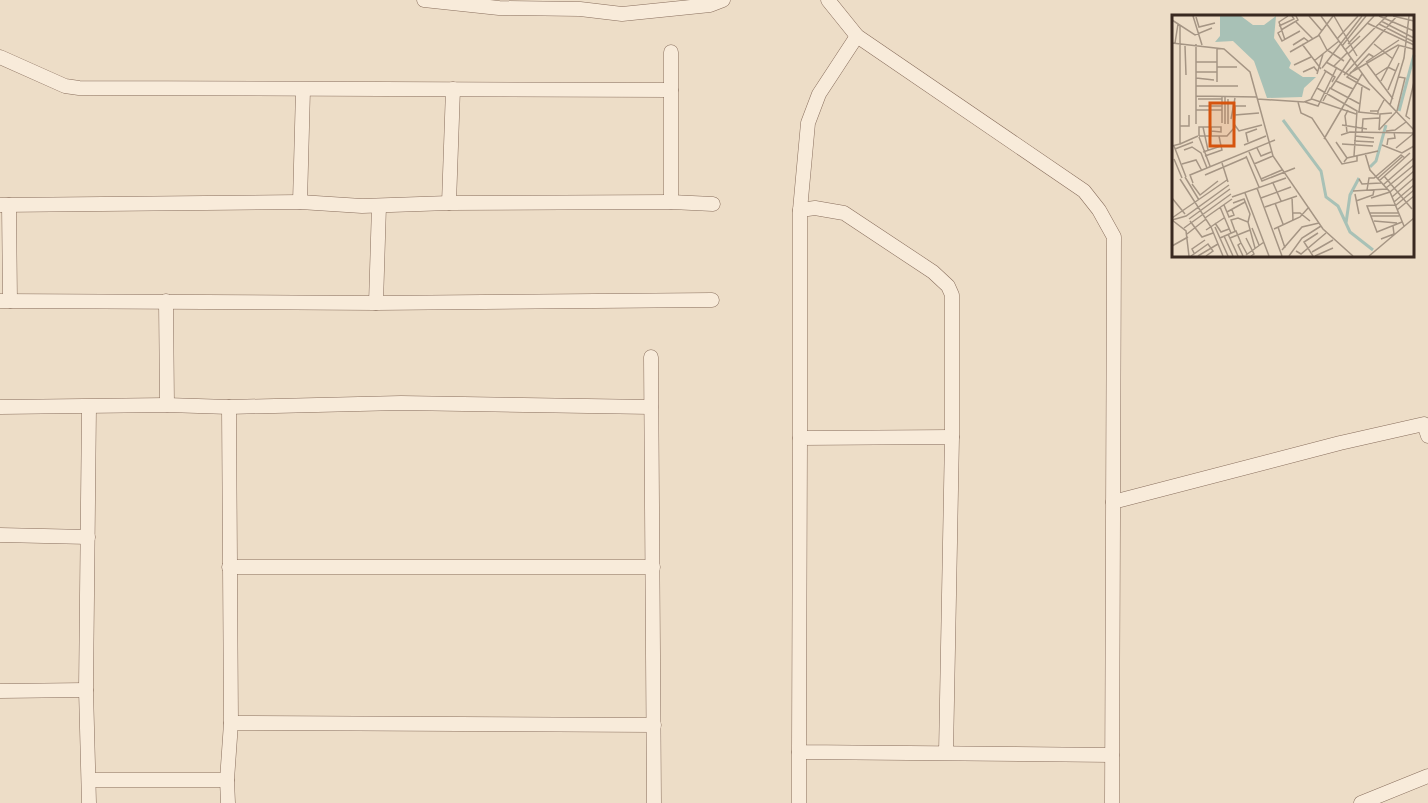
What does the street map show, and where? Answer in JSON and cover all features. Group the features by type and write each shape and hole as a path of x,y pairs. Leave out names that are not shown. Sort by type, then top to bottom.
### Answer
{"street":[{"path":"424,0 499,8 553,4 622,14 664,4 710,4 723,0"},
{"path":"828,0 857,36 1084,191 1099,210 1114,237 1112,803"},
{"path":"799,803 800,210 808,123 819,94 857,36"},
{"path":"671,52 671,202"},
{"path":"0,57 55,82 72,87 303,90 671,90"},
{"path":"449,203 453,89"},
{"path":"300,202 303,90"},
{"path":"712,300 376,303 5,301 4,205 300,202 379,206 449,203 671,202 713,204"},
{"path":"376,303 379,206"},
{"path":"800,210 814,208 844,213 933,272 948,286 952,295 952,437 946,753"},
{"path":"166,301 167,405"},
{"path":"651,357 654,803"},
{"path":"0,407 167,405 229,407 401,403 651,407"},
{"path":"89,407 86,690 89,803"},
{"path":"228,803 227,780 231,723 229,407"},
{"path":"1113,502 1427,427"},
{"path":"800,438 952,437"},
{"path":"0,535 87,537"},
{"path":"229,567 653,567"},
{"path":"0,691 86,690"},
{"path":"231,723 654,725"},
{"path":"799,752 1112,755"},
{"path":"1361,803 1428,776"},
{"path":"89,780 227,780"}]}
